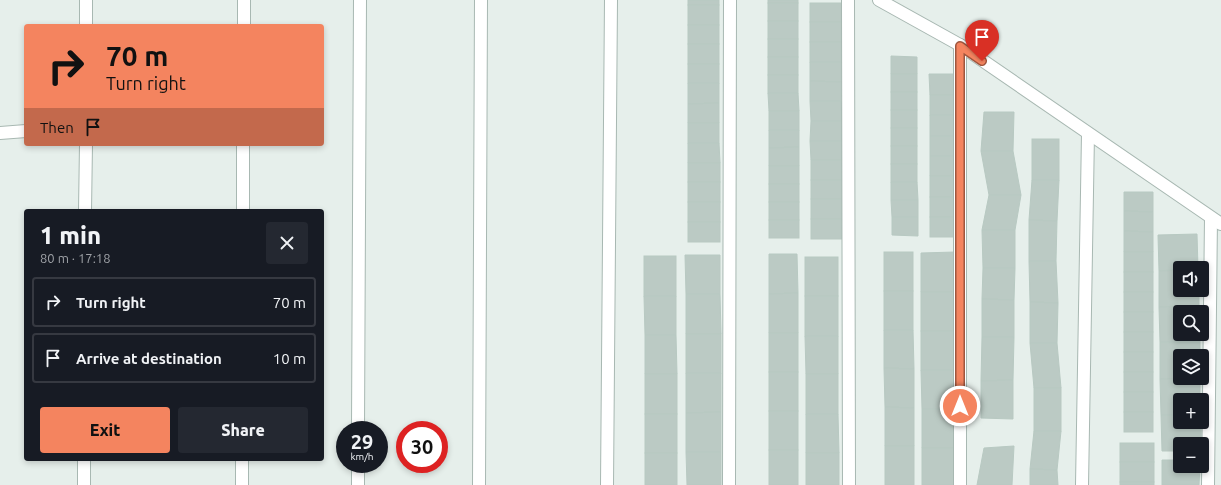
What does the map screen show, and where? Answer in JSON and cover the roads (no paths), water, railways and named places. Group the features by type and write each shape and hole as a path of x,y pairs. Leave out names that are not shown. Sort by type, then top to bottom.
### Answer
{"street":[{"path":"86,0 86,24"},
{"path":"244,0 244,24"},
{"path":"358,421 360,0"},
{"path":"479,485 481,0"},
{"path":"607,485 611,0"},
{"path":"729,485 730,0"},
{"path":"848,0 849,485"},
{"path":"879,0 960,46 1216,221 1208,485"},
{"path":"960,46 960,485"},
{"path":"0,132 24,131"},
{"path":"1082,485 1088,134"},
{"path":"85,209 86,146"},
{"path":"243,209 244,146"},
{"path":"84,461 84,485"},
{"path":"242,461 242,485"},
{"path":"358,473 358,485"}]}
